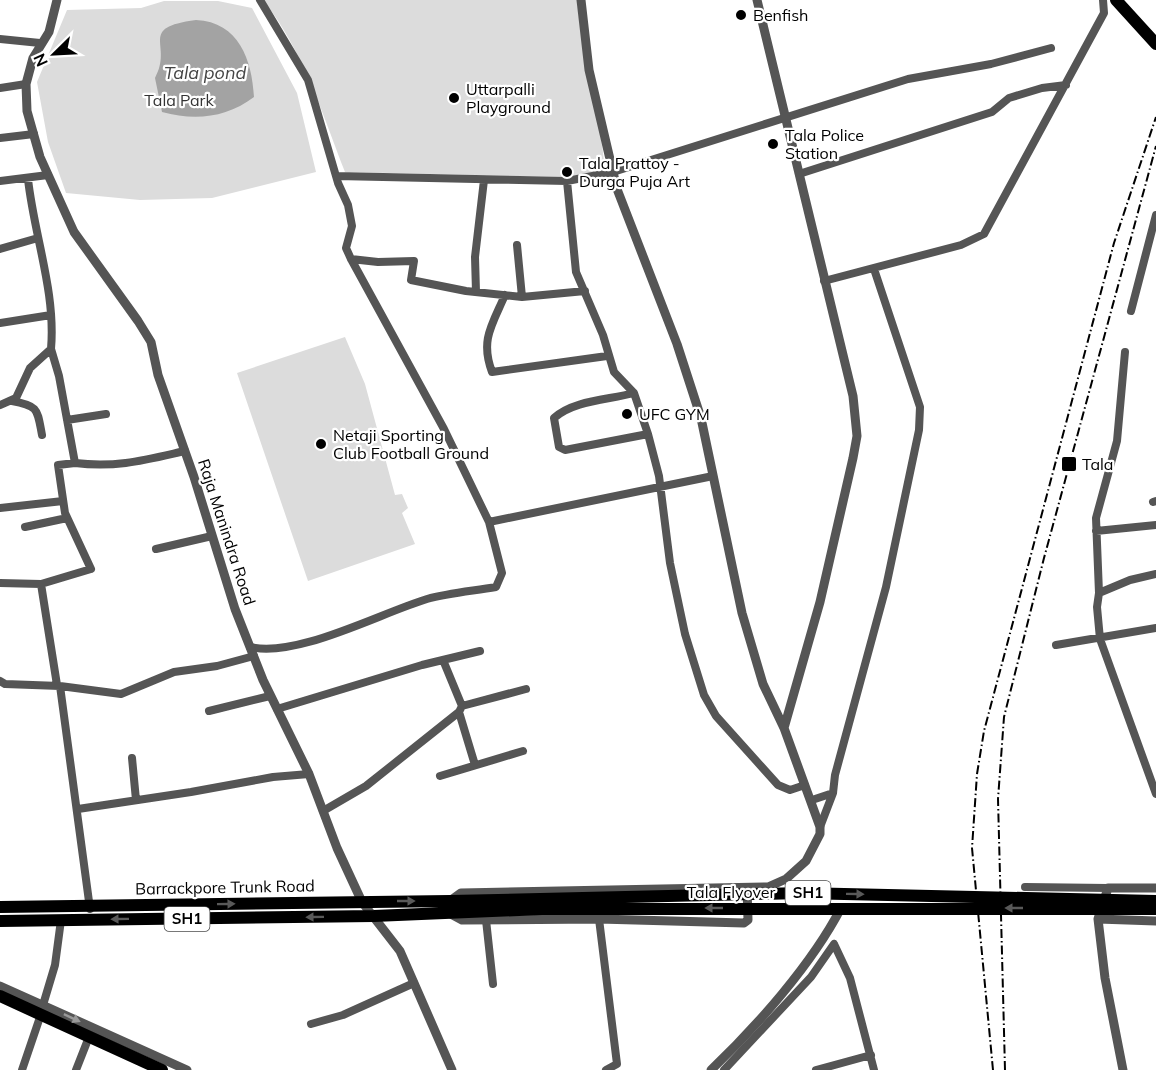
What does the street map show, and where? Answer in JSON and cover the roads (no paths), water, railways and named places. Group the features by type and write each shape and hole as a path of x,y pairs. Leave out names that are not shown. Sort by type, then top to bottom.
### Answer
{"main road":[{"path":"1107,0 1156,44"},
{"path":"1125,0 1156,33"},
{"name":"Tala Flyover","path":"456,907 801,893 1156,901"},
{"name":"Barrackpore Trunk Road","path":"0,906 362,902 456,907"},
{"name":"Barrackpore Trunk Road","path":"0,921 374,916 456,907"},
{"name":"Tala Flyover","path":"456,907 1156,909"},
{"path":"0,996 162,1070"}],"street":[{"name":"Raja Manindra Road","path":"57,0 49,33 40,43 33,58 26,84 27,111 48,175 74,232 151,342 158,375 212,536 270,696 309,774 362,902 400,951 452,1070"},
{"path":"0,681 5,684 59,685 122,694 174,672 217,666 252,651 279,650 308,643 430,599 496,586 502,573 489,522 444,429 346,248 352,226 308,80 260,0"},
{"path":"581,0 589,70 613,172 677,344 701,418 742,613 763,684 784,728 812,800 820,834 806,861 786,879 768,887 461,893 456,907 462,920 599,919 744,923 748,920 747,888"},
{"path":"824,281 961,245 984,234 1066,85 1104,12 1107,0"},
{"path":"756,2 853,396 857,436 820,602 784,728"},
{"path":"0,39 40,43"},
{"path":"337,176 567,181 613,172 785,119 835,100 908,79 991,64 1051,48"},
{"path":"0,88 26,84"},
{"path":"799,174 961,123 992,111 1009,99 1042,88 1066,85"},
{"path":"0,138 34,134"},
{"path":"0,181 48,175"},
{"path":"28,179 29,200 51,315 51,349 60,376 75,463"},
{"path":"476,292 475,257 482,218 484,180"},
{"path":"567,181 576,272 603,335 607,356 614,372 634,393 648,434 660,486 670,563 680,614 704,696 716,716 778,785 790,790 805,785"},
{"path":"1131,311 1156,215"},
{"path":"0,249 38,238"},
{"path":"517,245 522,297"},
{"path":"351,259 378,262 414,261 411,280 476,292 522,297 585,291"},
{"path":"820,827 832,793 886,587 919,430 920,407 874,269"},
{"path":"505,295 486,337 492,372 607,356"},
{"path":"0,323 51,315"},
{"path":"0,405 16,398 30,368 51,349"},
{"path":"1125,352 1117,441 1095,518 1099,593 1097,607 1100,639 1156,794"},
{"path":"634,393 582,404 559,414 554,418 559,447 565,450 648,434"},
{"path":"12,401 32,404 36,409 42,435"},
{"path":"67,420 106,414"},
{"path":"0,583 41,584 91,569 67,518 57,465 75,463 104,467 185,451"},
{"path":"489,522 713,476"},
{"path":"0,508 63,501"},
{"path":"25,527 67,518"},
{"path":"1096,531 1156,525"},
{"path":"156,549 212,536"},
{"path":"1099,593 1130,580 1156,574"},
{"path":"41,584 78,809 90,920"},
{"path":"1056,645 1156,628"},
{"path":"277,708 480,651"},
{"path":"443,660 460,709 475,765"},
{"path":"323,811 366,786 460,709 526,689"},
{"path":"209,711 270,696"},
{"path":"440,776 523,751"},
{"path":"132,758 136,800"},
{"path":"78,809 273,777 309,774"},
{"path":"812,800 832,793"},
{"path":"1026,887 1156,888"},
{"path":"1108,888 1098,919 1105,978 1123,1070"},
{"path":"711,1070 739,1043 795,975 827,935 841,908"},
{"path":"599,919 617,1064 606,1070"},
{"path":"1098,919 1156,921"},
{"path":"43,1005 55,965 61,920"},
{"path":"486,920 493,984"},
{"path":"724,1070 811,977 834,944 850,978 874,1070"},
{"path":"311,1024 343,1015 414,983"},
{"path":"0,986 187,1070"},
{"path":"0,1002 148,1070"},
{"path":"22,1070 39,1020"},
{"path":"76,1070 87,1042"},
{"path":"816,1070 871,1055"}],"water":[{"name":"Tala pond","path":"196,20 211,22 233,35 246,57 254,97 232,109 210,116 174,115 162,112 155,78 160,66 162,33 178,23"}],"railway":[{"path":"993,1070 972,848 977,774 984,731 1114,243 1156,117"},
{"path":"1005,1070 998,799 1004,717 1044,558 1156,146"}],"place":[{"name":"Benfish","path":"741,15"},
{"name":"Uttarpalli Playground","path":"454,98"},
{"name":"Tala Police Station","path":"773,144"},
{"name":"Tala Prattoy - Durga Puja Art","path":"567,172"},
{"name":"UFC GYM","path":"627,414"},
{"name":"Netaji Sporting Club Football Ground","path":"321,444"},
{"name":"Tala","path":"1069,464"}],"park label":[{"name":"Tala Park","path":"179,100"}]}
